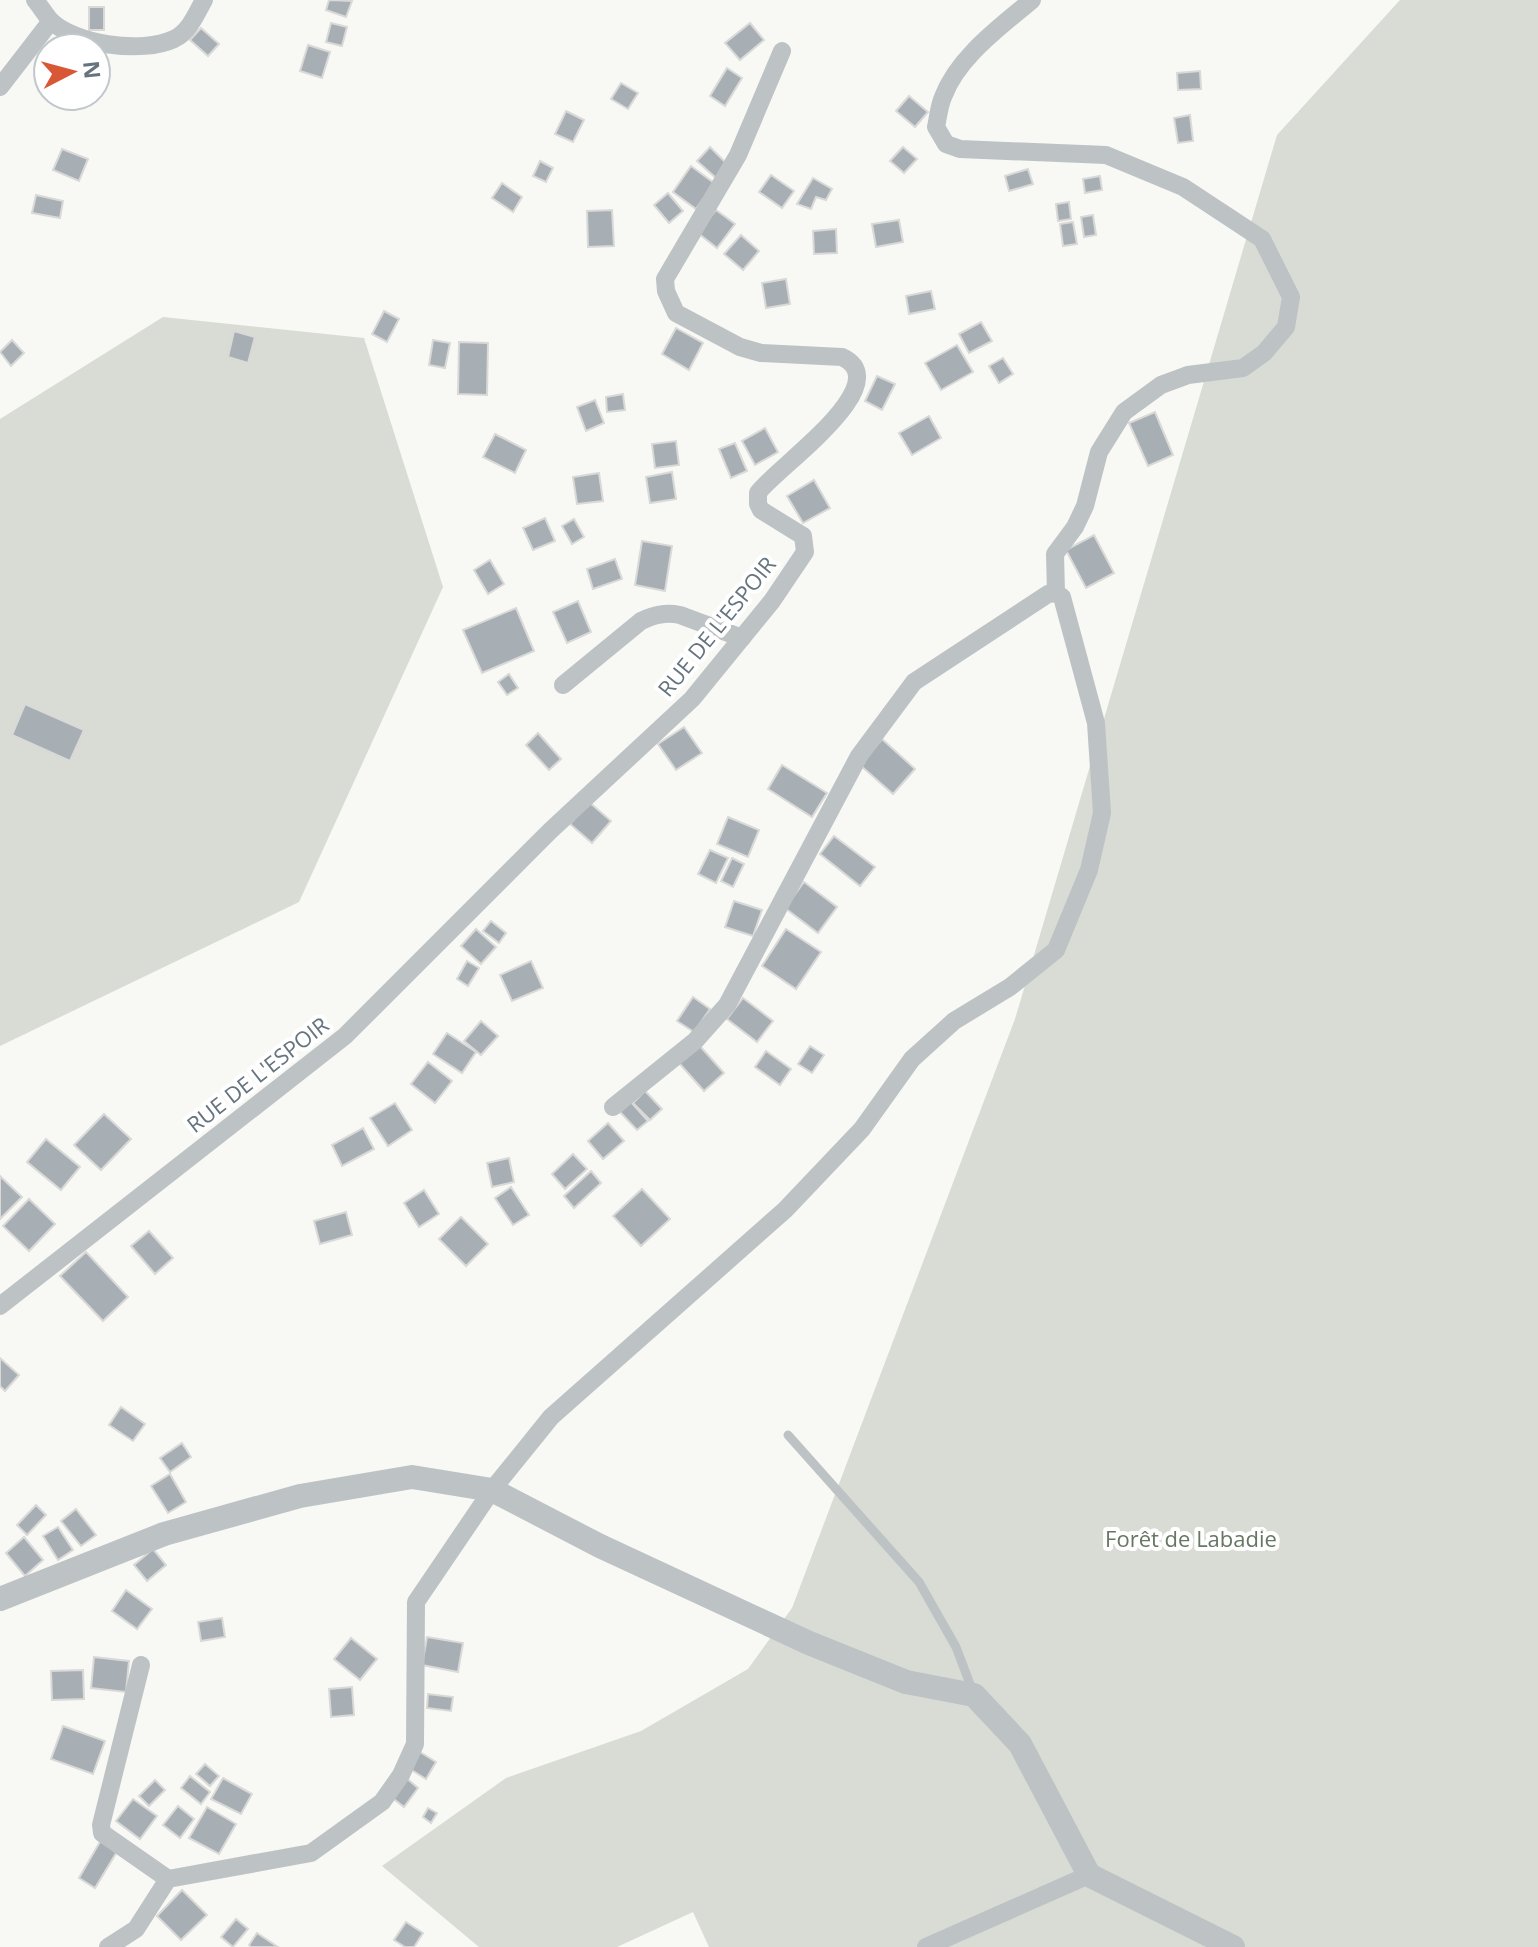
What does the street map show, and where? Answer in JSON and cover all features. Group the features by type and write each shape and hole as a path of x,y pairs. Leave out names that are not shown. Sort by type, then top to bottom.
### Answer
{"street":[{"path":"35,0 51,21 82,39 148,45 174,39 188,28 204,0"},
{"path":"141,1665 101,1825 102,1833 168,1879 311,1853 382,1802 401,1775 415,1744 416,1602 492,1490 551,1417 785,1210 862,1129 912,1059 954,1021 1010,987 1056,950 1089,870 1102,813 1096,723 1065,603 1056,593 1055,554 1075,527 1085,506 1099,452 1124,412 1161,385 1188,375 1243,368 1264,353 1286,327 1291,297 1262,239 1183,187 1106,155 960,149 946,144 936,127 943,95 965,61 1032,0"},
{"path":"0,87 51,21"},
{"name":"RUE DE L'ESPOIR","path":"0,1306 345,1036 550,831 692,699 772,601 805,552 799,533 761,510 758,493 831,424 854,393 855,369 850,360 842,357 761,353 740,347 676,313 666,291 665,279 670,266 728,174 782,51"},
{"path":"613,1107 695,1041 727,1005 859,756 914,682 1048,594 1056,593"},
{"path":"563,685 641,621 651,617 670,613 680,615 742,638"},
{"path":"0,1599 164,1534 300,1496 412,1477 492,1490 600,1546 809,1643 906,1682 974,1695 1020,1744 1089,1875 1233,1947"},
{"path":"926,1947 1089,1875"},
{"path":"108,1947 136,1929 168,1879"}],"lane":[{"path":"788,1435 919,1582 956,1647 974,1695"}],"green space":[{"name":"Forêt de Labadie","path":"1400,0 1538,0 1538,1947 709,1947 693,1912 617,1947 479,1947 382,1866 506,1778 641,1731 748,1669 792,1608 1015,1019 1277,135"},
{"path":"163,317 364,338 443,587 299,902 0,1046 0,419"}],"building":[{"path":"329,0 352,1 346,17 326,10"},
{"path":"89,7 104,7 104,30 89,30"},
{"path":"331,23 347,27 342,46 326,42"},
{"path":"750,23 764,40 740,60 725,43"},
{"path":"201,28 219,44 208,56 190,40"},
{"path":"308,45 330,52 322,78 300,71"},
{"path":"727,68 742,78 725,106 710,96"},
{"path":"1200,71 1201,89 1178,90 1177,73"},
{"path":"621,83 638,93 628,109 611,99"},
{"path":"909,96 928,112 915,127 896,111"},
{"path":"566,111 584,120 573,142 555,134"},
{"path":"1190,115 1193,141 1178,143 1174,118"},
{"path":"710,147 728,165 716,178 697,161"},
{"path":"903,147 917,159 904,173 890,161"},
{"path":"62,149 88,159 79,181 53,170"},
{"path":"540,161 553,168 546,182 533,176"},
{"path":"691,166 714,183 696,209 673,192"},
{"path":"1028,169 1033,184 1009,191 1005,176"},
{"path":"771,175 794,191 782,208 759,192"},
{"path":"1100,176 1102,190 1085,193 1083,179"},
{"path":"813,178 832,189 826,200 816,197 811,209 797,204"},
{"path":"502,183 522,197 513,212 492,198"},
{"path":"668,193 683,211 669,223 654,205"},
{"path":"36,195 63,201 60,218 32,213"},
{"path":"1069,202 1071,219 1058,221 1056,204"},
{"path":"612,210 614,246 588,247 587,211"},
{"path":"716,210 735,224 717,248 698,233"},
{"path":"1093,215 1096,235 1084,237 1081,217"},
{"path":"899,220 903,242 876,247 872,224"},
{"path":"1073,222 1077,244 1063,246 1060,224"},
{"path":"836,229 837,253 814,254 813,231"},
{"path":"741,235 759,251 743,270 724,254"},
{"path":"786,279 790,304 766,308 762,283"},
{"path":"931,291 935,309 909,314 906,296"},
{"path":"384,311 399,319 387,342 372,334"},
{"path":"981,322 992,341 969,353 959,334"},
{"path":"676,328 703,343 689,370 662,354"},
{"path":"234,331 255,337 248,363 228,357"},
{"path":"12,340 24,353 11,366 0,352"},
{"path":"433,340 450,343 445,368 429,365"},
{"path":"459,342 488,343 487,395 458,394"},
{"path":"957,345 973,372 941,390 925,363"},
{"path":"1003,358 1013,374 999,383 989,366"},
{"path":"877,376 895,384 882,410 865,401"},
{"path":"623,394 625,410 607,412 606,397"},
{"path":"595,400 604,423 586,431 577,407"},
{"path":"1155,412 1173,455 1148,466 1129,423"},
{"path":"929,416 941,438 912,455 899,433"},
{"path":"765,428 778,452 755,465 742,441"},
{"path":"495,434 526,450 515,473 483,457"},
{"path":"676,441 679,465 655,468 652,444"},
{"path":"735,443 747,471 731,478 719,449"},
{"path":"672,472 676,499 650,503 646,477"},
{"path":"599,473 603,501 577,504 573,477"},
{"path":"814,480 830,508 803,523 787,496"},
{"path":"545,518 555,541 533,550 523,528"},
{"path":"574,519 584,537 572,544 562,526"},
{"path":"1094,535 1114,573 1086,588 1066,550"},
{"path":"642,541 672,546 665,591 635,585"},
{"path":"615,559 622,579 593,589 587,569"},
{"path":"490,560 504,584 488,594 474,570"},
{"path":"578,601 591,632 567,643 553,612"},
{"path":"516,608 534,651 482,673 463,630"},
{"path":"509,674 518,688 507,695 498,682"},
{"path":"25,704 84,730 70,761 12,735"},
{"path":"684,727 702,753 676,770 658,744"},
{"path":"538,733 561,759 549,770 526,745"},
{"path":"882,739 915,769 893,794 860,765"},
{"path":"782,765 827,793 812,817 768,789"},
{"path":"589,802 611,821 592,843 570,824"},
{"path":"728,817 759,830 748,857 717,844"},
{"path":"834,836 875,867 860,886 820,854"},
{"path":"710,850 728,858 716,883 698,874"},
{"path":"732,858 744,864 733,887 721,881"},
{"path":"804,882 837,907 818,933 785,908"},
{"path":"734,901 762,910 753,936 725,927"},
{"path":"491,921 506,933 499,943 483,931"},
{"path":"476,929 496,947 481,964 461,946"},
{"path":"786,929 821,952 796,989 762,966"},
{"path":"467,961 479,968 468,986 457,979"},
{"path":"531,961 543,988 512,1001 500,975"},
{"path":"693,997 710,1009 694,1032 677,1021"},
{"path":"743,998 773,1021 757,1042 727,1019"},
{"path":"481,1021 498,1036 481,1055 464,1041"},
{"path":"447,1033 476,1052 462,1073 433,1054"},
{"path":"699,1045 724,1073 704,1091 679,1063"},
{"path":"810,1046 824,1055 812,1073 798,1064"},
{"path":"766,1051 791,1069 780,1085 755,1067"},
{"path":"428,1062 452,1081 435,1103 411,1084"},
{"path":"645,1091 662,1109 650,1120 633,1103"},
{"path":"631,1102 648,1121 637,1130 620,1112"},
{"path":"395,1103 412,1130 388,1146 370,1118"},
{"path":"104,1114 131,1139 101,1170 74,1145"},
{"path":"608,1123 624,1141 603,1159 588,1141"},
{"path":"363,1128 374,1149 342,1166 332,1145"},
{"path":"46,1139 80,1167 61,1190 27,1162"},
{"path":"573,1154 587,1169 565,1189 552,1174"},
{"path":"509,1158 514,1182 492,1187 487,1163"},
{"path":"591,1171 601,1183 574,1208 564,1196"},
{"path":"0,1176 22,1197 0,1219"},
{"path":"511,1187 529,1215 513,1225 495,1198"},
{"path":"642,1189 670,1219 641,1246 613,1216"},
{"path":"424,1190 439,1214 419,1227 404,1203"},
{"path":"29,1199 55,1224 29,1251 3,1226"},
{"path":"346,1212 352,1235 320,1244 314,1221"},
{"path":"461,1217 488,1244 466,1266 439,1239"},
{"path":"149,1231 173,1258 155,1274 131,1246"},
{"path":"86,1252 128,1297 103,1321 60,1276"},
{"path":"0,1358 19,1375 5,1391 0,1386"},
{"path":"121,1407 145,1424 133,1441 109,1425"},
{"path":"182,1443 191,1457 170,1472 160,1458"},
{"path":"170,1474 186,1502 168,1513 151,1486"},
{"path":"36,1505 46,1515 27,1535 17,1525"},
{"path":"76,1509 96,1535 81,1546 61,1521"},
{"path":"58,1527 73,1550 58,1560 43,1536"},
{"path":"24,1537 43,1560 25,1576 6,1553"},
{"path":"153,1549 166,1565 147,1581 134,1565"},
{"path":"126,1590 152,1609 137,1629 112,1611"},
{"path":"222,1618 225,1637 201,1641 198,1622"},
{"path":"427,1637 463,1643 458,1672 422,1665"},
{"path":"351,1638 377,1659 360,1680 334,1659"},
{"path":"94,1657 129,1661 126,1692 91,1688"},
{"path":"83,1670 84,1699 52,1700 51,1671"},
{"path":"352,1687 354,1715 331,1717 329,1689"},
{"path":"428,1694 453,1697 451,1711 427,1708"},
{"path":"63,1726 105,1741 93,1774 51,1759"},
{"path":"420,1752 436,1762 426,1779 410,1769"},
{"path":"205,1764 219,1776 210,1786 196,1774"},
{"path":"190,1776 210,1792 201,1804 181,1788"},
{"path":"405,1777 418,1788 404,1807 390,1796"},
{"path":"223,1778 252,1794 241,1814 211,1799"},
{"path":"155,1780 165,1790 149,1806 139,1796"},
{"path":"133,1799 157,1816 140,1839 116,1821"},
{"path":"178,1806 194,1819 180,1838 163,1825"},
{"path":"207,1807 236,1824 219,1854 189,1838"},
{"path":"428,1808 437,1813 431,1823 423,1817"},
{"path":"101,1840 118,1850 95,1888 79,1878"},
{"path":"182,1890 207,1915 181,1940 157,1916"},
{"path":"236,1919 248,1929 233,1947 221,1937"},
{"path":"406,1922 423,1933 414,1947 405,1947 394,1940"},
{"path":"257,1933 278,1947 251,1947 249,1945"}]}
